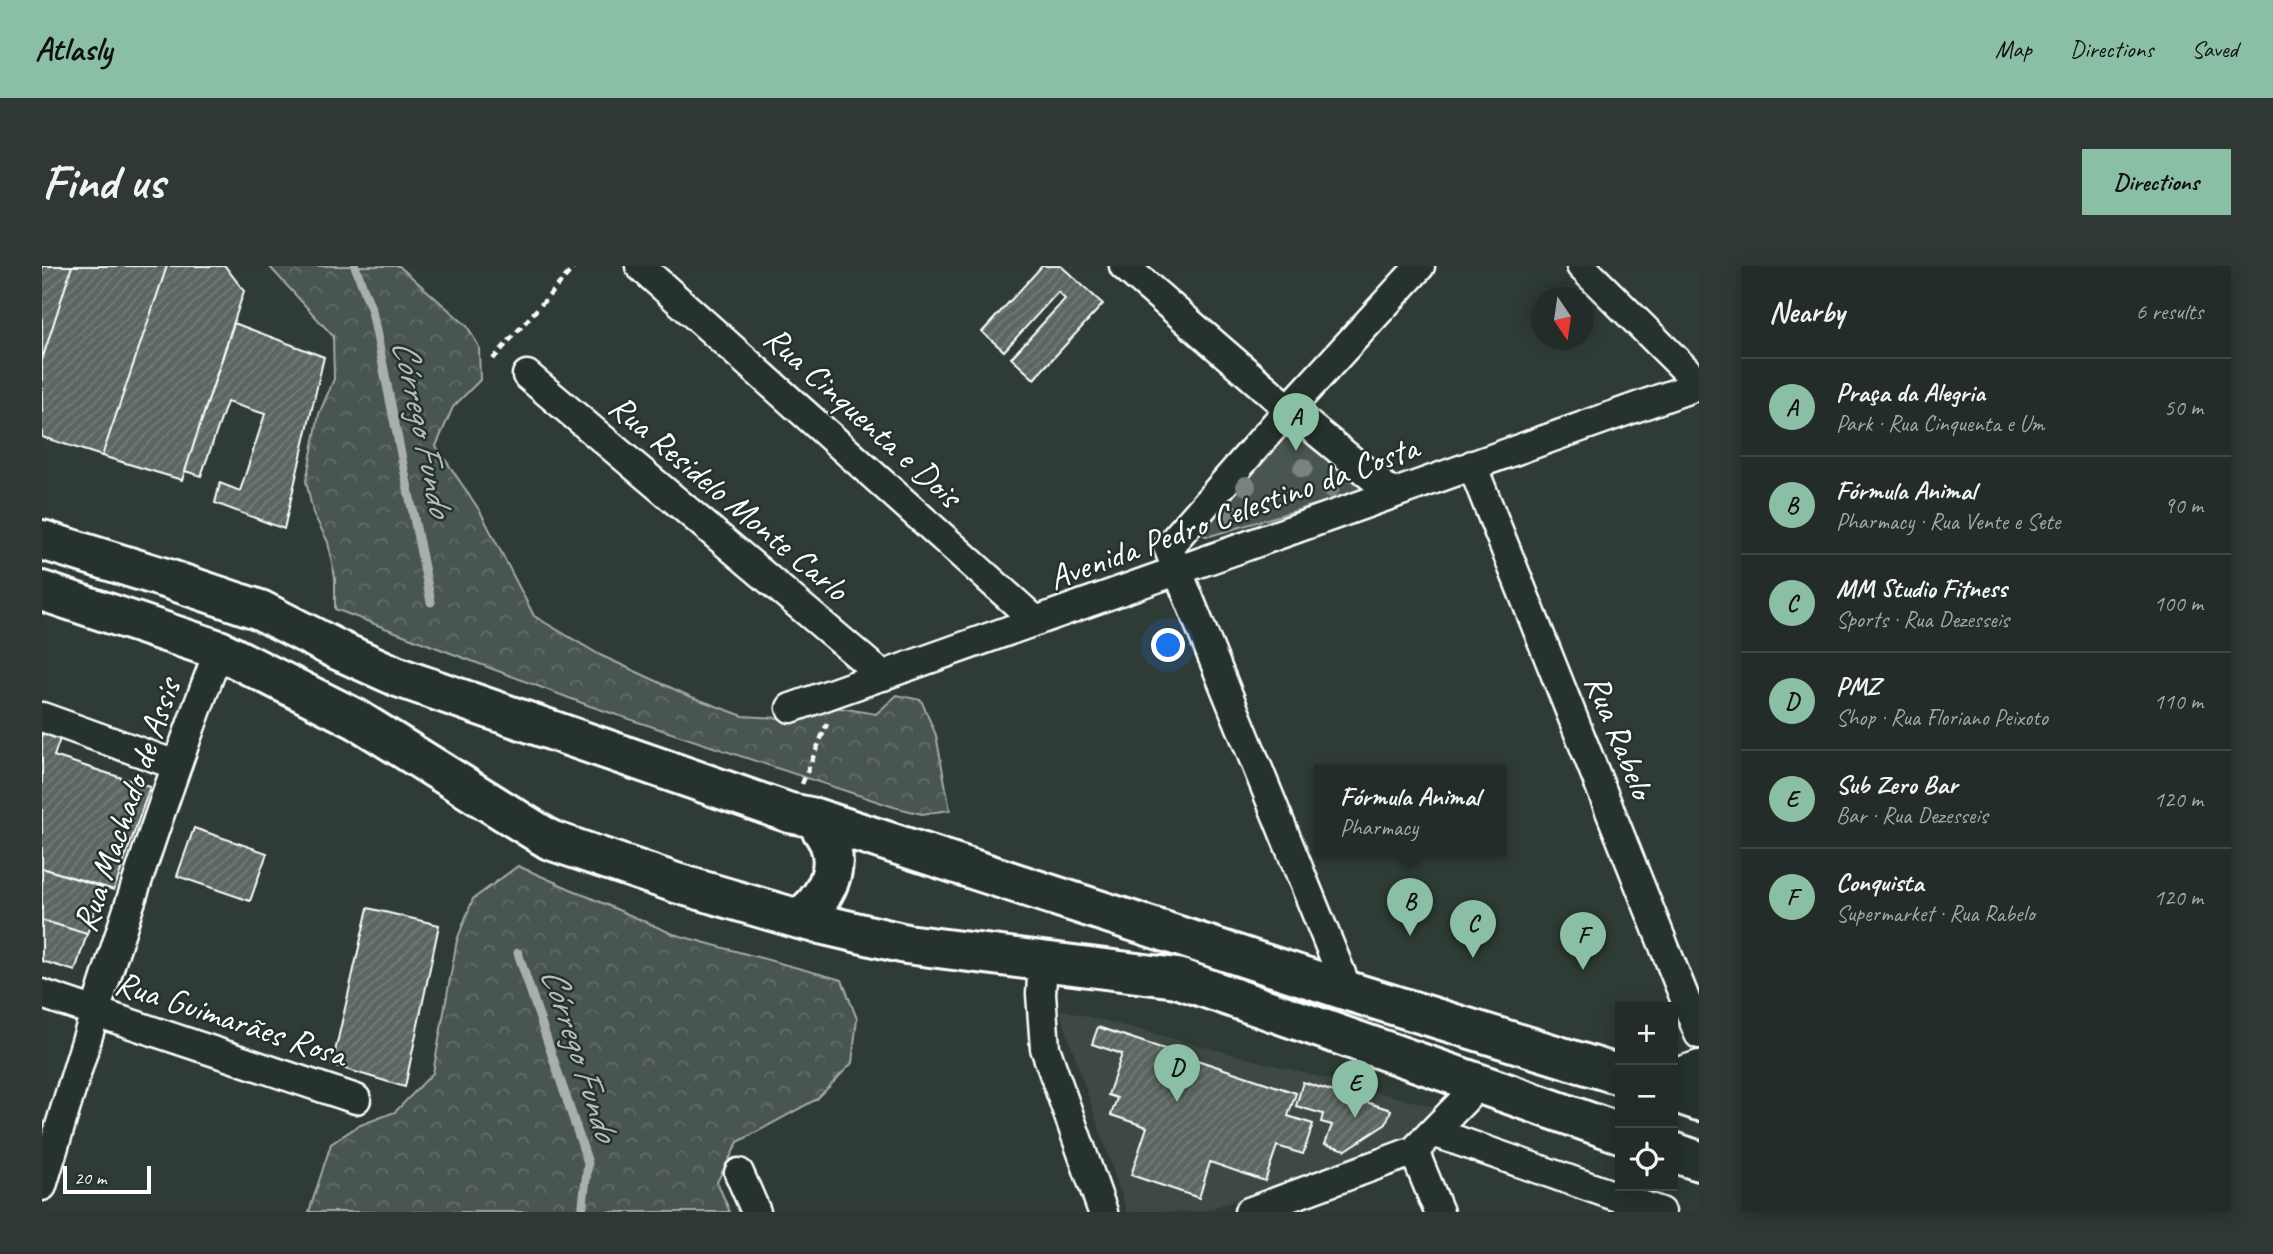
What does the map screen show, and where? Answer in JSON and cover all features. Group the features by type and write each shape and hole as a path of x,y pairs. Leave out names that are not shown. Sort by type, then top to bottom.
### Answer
{"main road":[{"path":"42,540 260,611 398,677 802,816 1615,1073"},
{"path":"42,591 219,650 356,719 550,840 676,883 799,919 906,944 1177,978 1615,1131"},
{"path":"799,919 814,908 824,893 833,868 830,844 802,816"},
{"path":"1678,1094 1699,1101"},
{"path":"1678,1154 1699,1161"}],"street":[{"name":"Rua Cinquenta e Dois","path":"640,266 1036,621"},
{"path":"1124,266 1289,409 1393,494"},
{"path":"1348,991 1168,547 1420,266"},
{"path":"1581,266 1699,384"},
{"name":"Rua Residelo Monte Carlo","path":"527,374 883,676"},
{"name":"Avenida Pedro Celestino da Costa","path":"791,708 1699,384"},
{"name":"Rua Rabelo","path":"1472,466 1699,1034"},
{"name":"Rua Machado de Assis","path":"42,1186 94,1012 176,765 219,650"},
{"path":"42,717 176,765"},
{"path":"1043,962 1041,994 1045,1048 1103,1212"},
{"name":"Rua Guimarães Rosa","path":"42,994 356,1099"},
{"path":"1678,1072 1699,1065"},
{"path":"1250,1212 1424,1141 1479,1082"},
{"path":"1424,1141 1439,1212"},
{"path":"1424,1141 1661,1212"},
{"path":"739,1173 756,1212"}],"path":[{"path":"493,359 575,266"},
{"path":"802,816 840,691"}],"shaded area":[{"path":"1059,1009 1435,1107 1402,1143 1201,1212 1127,1212"}],"green space":[{"path":"269,266 399,266 467,326 479,347 480,380 453,407 436,446 480,511 534,616 600,655 689,696 743,716 796,719 828,706 876,714 897,695 921,700 936,735 950,810 922,814 894,807 590,706 335,609 335,578 328,542 313,513 306,481 319,414 334,379 333,336"},
{"path":"1289,418 1369,489 1210,536 1198,531"},
{"path":"518,866 673,934 842,980 857,1019 852,1063 817,1099 738,1142 717,1182 730,1212 309,1212 331,1144 358,1126 395,1112 433,1073 457,940 473,899"}],"building":[{"path":"42,266 72,266 42,360"},
{"path":"72,266 167,266 102,456 42,437 42,360"},
{"path":"167,266 225,266 244,291 182,480 102,456"},
{"path":"1042,266 1061,266 1103,304 1034,379 1011,358 1065,299 1058,292 1004,351 982,332"},
{"path":"234,323 324,357 284,529 215,503 220,483 240,491 265,414 227,402 201,476 185,471"},
{"path":"42,730 61,736 54,756 150,787 114,890 42,868"},
{"path":"194,828 267,853 250,901 177,876"},
{"path":"42,868 102,887 87,934 42,920"},
{"path":"368,908 439,925 405,1087 332,1065"},
{"path":"42,920 87,934 75,971 42,961"},
{"path":"1098,1027 1296,1093 1288,1116 1313,1124 1303,1154 1277,1146 1265,1181 1210,1162 1199,1198 1131,1175 1147,1127 1111,1115 1117,1098 1108,1095 1122,1054 1092,1044"},
{"path":"1303,1082 1391,1110 1386,1124 1346,1150 1325,1144 1332,1125 1321,1122 1323,1114 1296,1106"}],"waterway":[{"name":"Córrego Fundo","path":"355,266 372,311 431,602"},
{"name":"Córrego Fundo","path":"518,953 588,1163 582,1212"}],"place":[{"name":"Praça da Alegria","path":"1296,451"},
{"name":"Fórmula Animal","path":"1410,936"},
{"name":"MM Studio Fitness","path":"1473,958"},
{"name":"Conquista","path":"1583,970"},
{"name":"PMZ","path":"1177,1102"},
{"name":"Sub Zero Bar","path":"1355,1118"}]}
